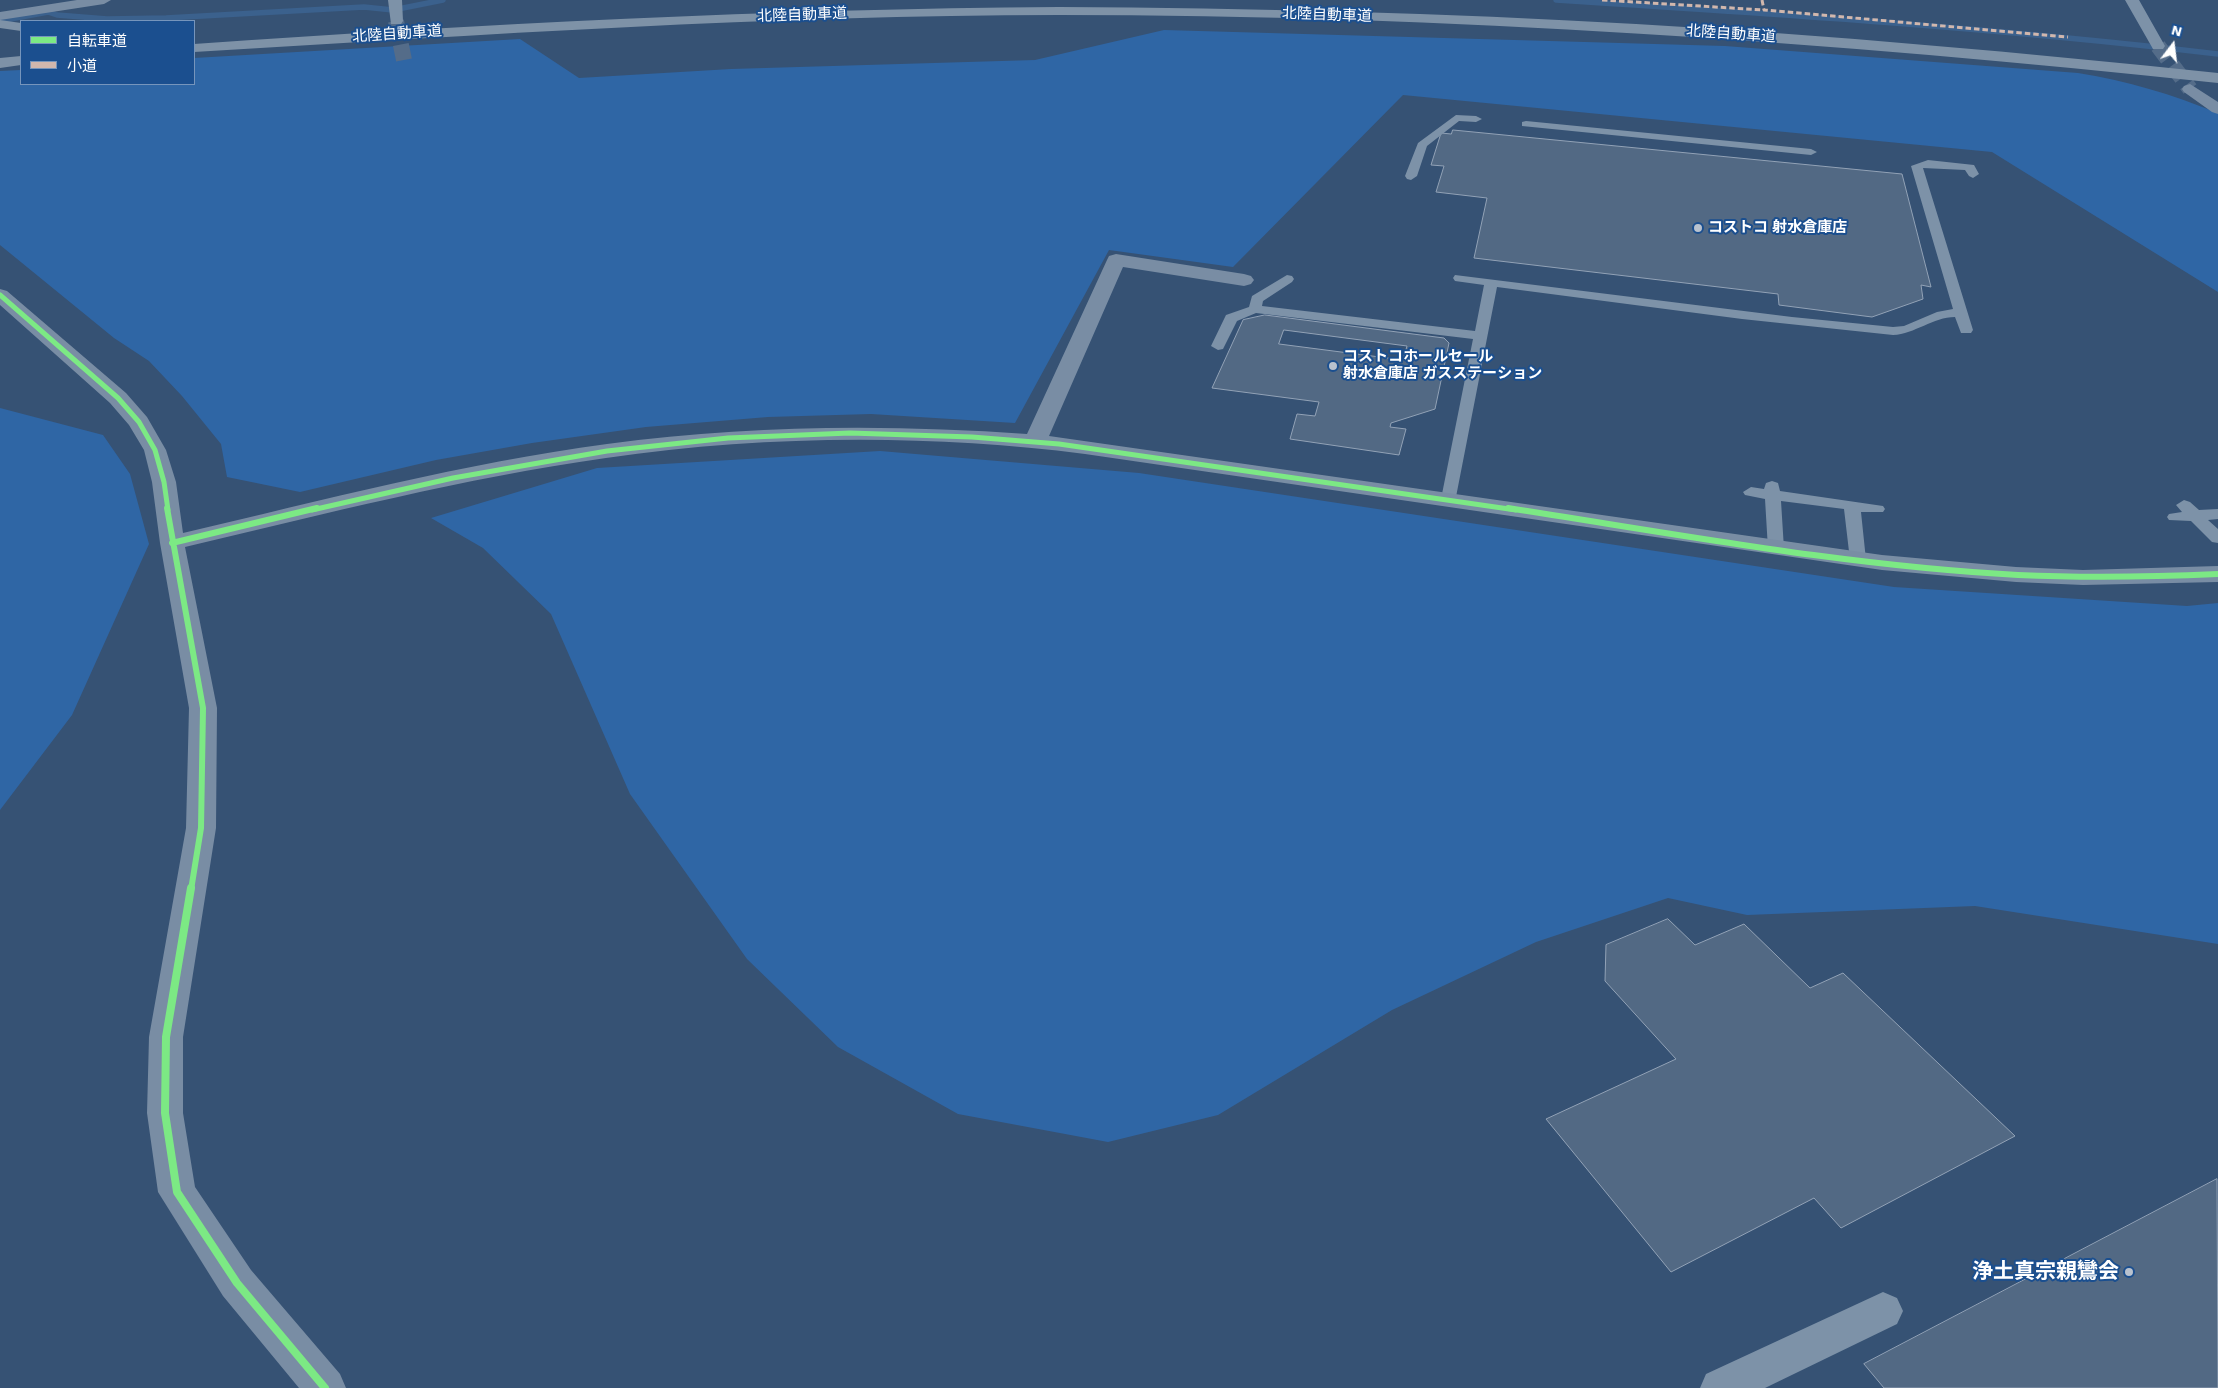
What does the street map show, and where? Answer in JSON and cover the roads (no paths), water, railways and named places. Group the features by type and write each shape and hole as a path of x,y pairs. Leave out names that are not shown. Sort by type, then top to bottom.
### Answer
{"highway":[{"name":"北陸自動車道","path":"195,38 653,10 972,2 1225,2 1559,14 1763,26 1976,43 2218,68"},
{"path":"271,28 576,12 653,10"},
{"name":"北陸自動車道","path":"195,48 527,26 738,17 961,12 1245,13 1460,19 1726,34 1981,54 2218,78"},
{"path":"0,24 20,27"},
{"path":"0,51 20,49"},
{"path":"0,62 20,60"}],"street":[{"path":"0,16 104,0"},
{"path":"395,0 396,20"},
{"path":"2132,0 2158,46"},
{"path":"2190,89 2218,109"},
{"path":"1035,442 1116,260 1244,280"},
{"path":"0,295 118,398 139,422 157,458 164,482 172,543 203,708 201,828 166,1037 165,1113 177,1192 237,1283 325,1388"},
{"path":"172,543 444,479 550,459 642,446 725,438 823,434 930,435 1035,442 1450,499 1858,560 1978,572 2059,577 2173,577 2218,574"},
{"path":"1721,1388 1883,1311"}],"lane":[{"path":"1411,176 1422,145 1456,118 1476,119"},
{"path":"1526,124 1811,152"},
{"path":"1966,330 1917,166 1928,163 1970,167 1973,174"},
{"path":"1460,278 1826,325 1896,331 1947,311 1961,313"},
{"path":"1244,280 1285,285 1257,299 1255,309"},
{"path":"1450,499 1491,282"},
{"path":"1218,346 1231,318 1255,309 1480,336"},
{"path":"1751,492 1772,490 1877,509"},
{"path":"1772,490 1776,549"},
{"path":"1852,506 1858,560"},
{"path":"2218,514 2185,512 2218,538"}],"waterway":[{"path":"0,21 48,12 57,15 107,19 166,18 364,7 393,10 443,0"},
{"path":"1556,0 1970,29 2218,54"}],"tunnel":[{"path":"396,21 404,60"},
{"path":"2158,46 2190,89"}],"place":[{"name":"コストコ 射水倉庫店","path":"1698,228"},
{"name":"コストコホールセール 射水倉庫店 ガスステーション","path":"1333,366"},
{"name":"浄土真宗親鸞会","path":"2129,1272"}]}
